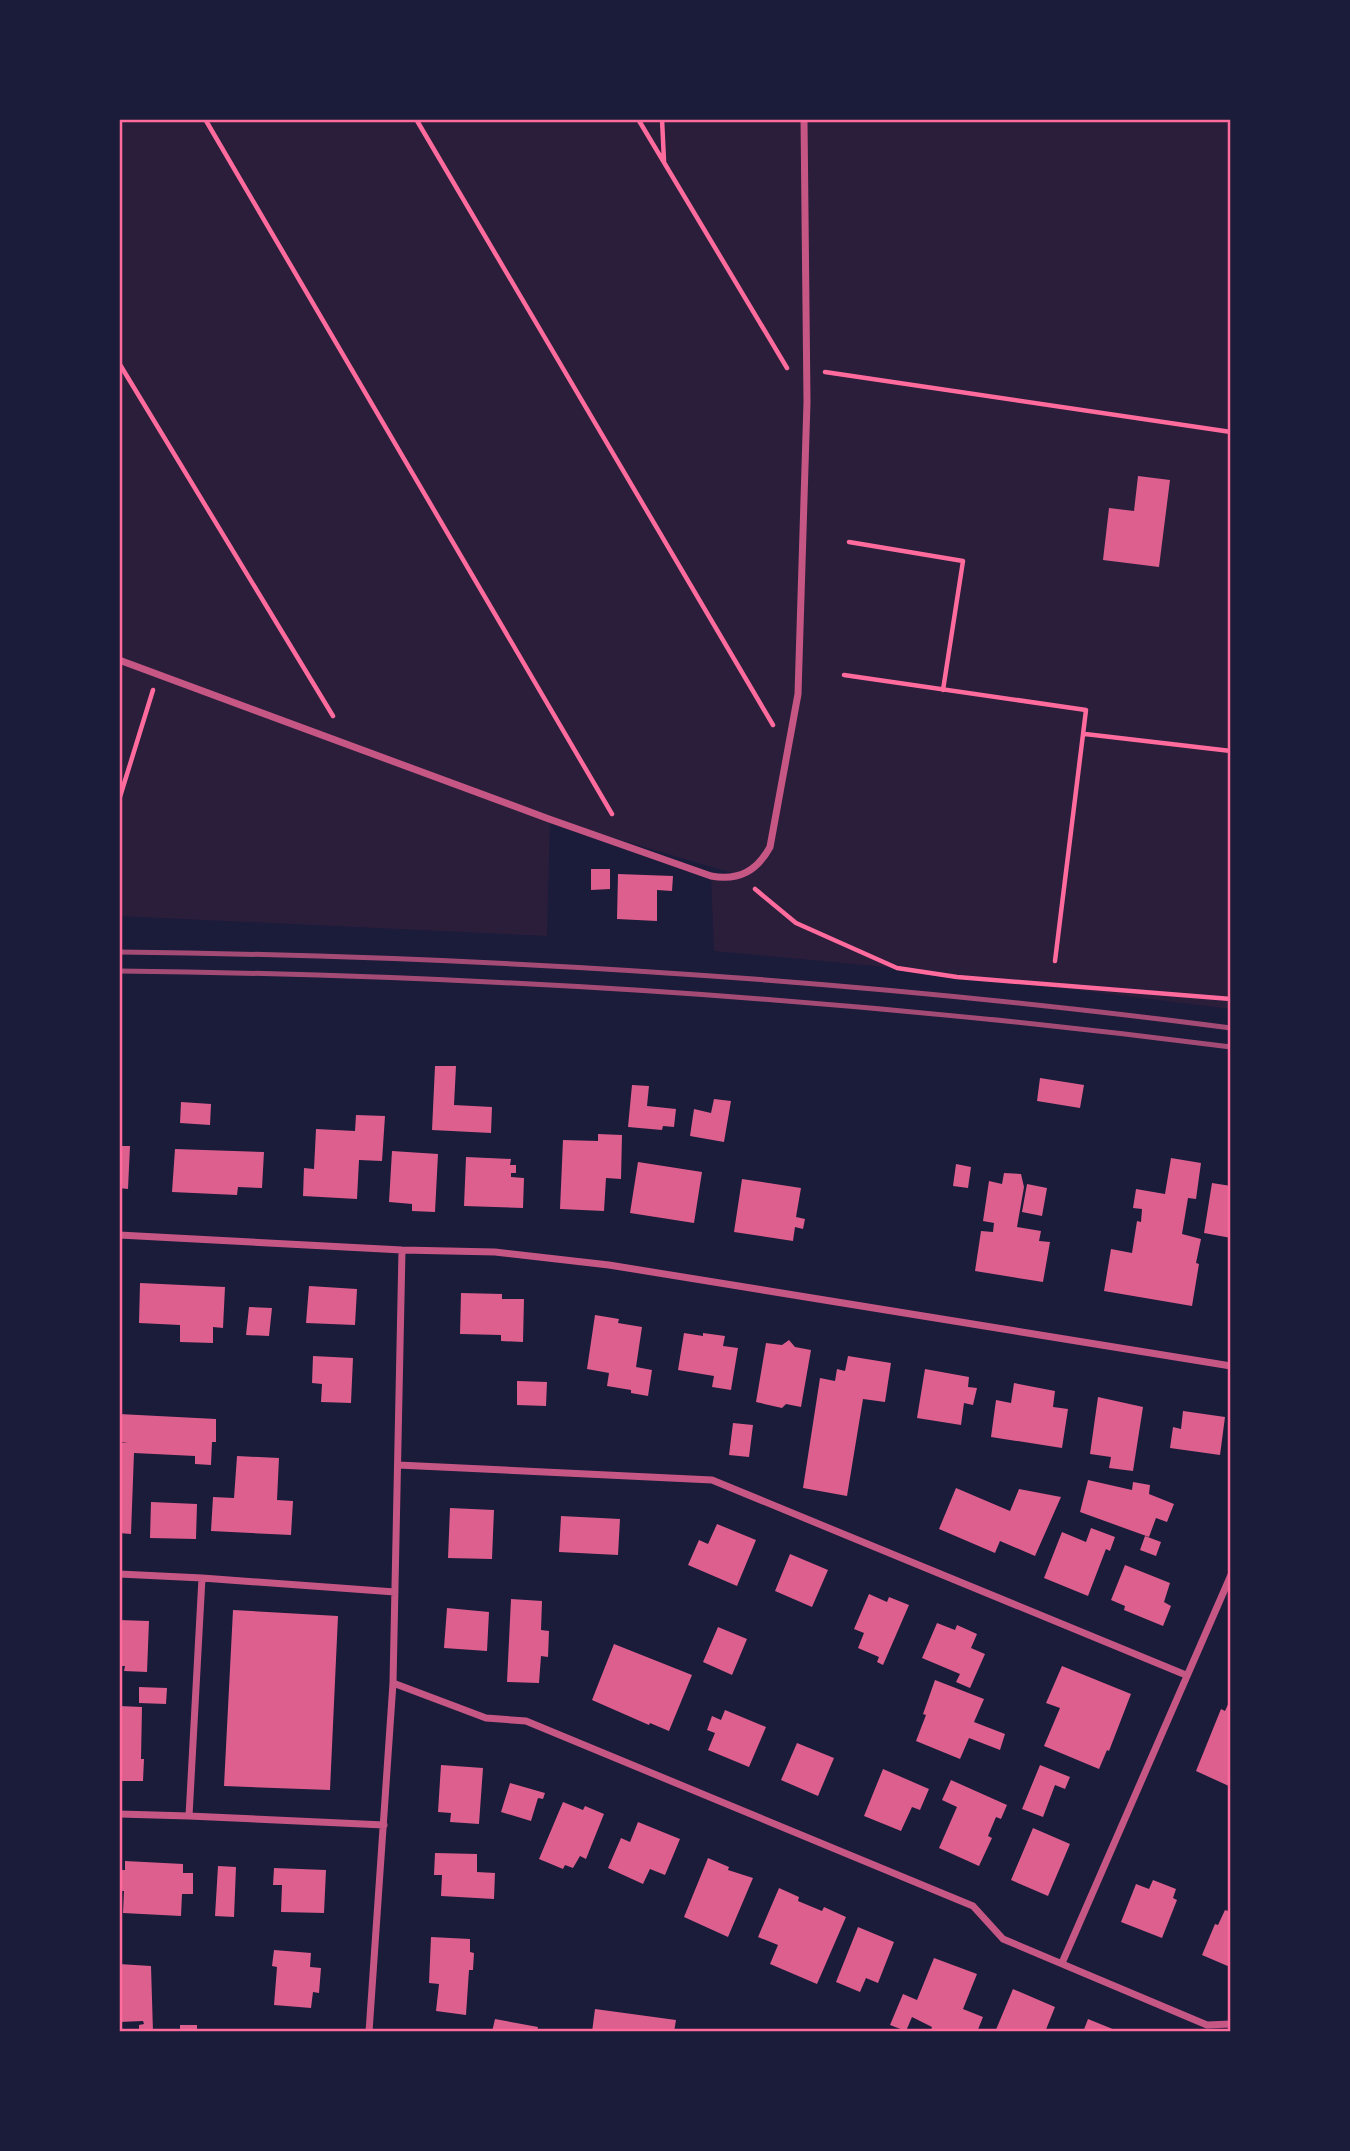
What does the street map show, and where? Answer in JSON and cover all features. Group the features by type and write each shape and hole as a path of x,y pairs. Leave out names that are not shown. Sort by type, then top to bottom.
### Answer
{"street":[{"path":"119,660 711,876 741,876 753,869 764,859 770,847 799,694 807,402 804,119"},
{"path":"119,1235 402,1250 495,1252 609,1265 1231,1366"},
{"path":"369,2032 393,1683 402,1250"},
{"path":"398,1465 712,1480 1186,1675"},
{"path":"119,1574 395,1592"},
{"path":"1062,1964 1231,1575"},
{"path":"189,1816 202,1578"},
{"path":"393,1683 486,1718 526,1721 973,1906 1003,1939 1207,2025 1231,2024"},
{"path":"119,1814 384,1825"}],"path":[{"path":"205,119 612,814"},
{"path":"416,119 775,728"},
{"path":"638,119 807,402"},
{"path":"662,119 664,162"},
{"path":"119,363 333,716"},
{"path":"806,369 1231,432"},
{"path":"849,542 964,561 943,690"},
{"path":"119,800 158,674"},
{"path":"844,675 1086,710 1055,961"},
{"path":"1084,734 1231,751"},
{"path":"741,876 796,923 897,968 957,977 1231,999"}],"shaded area":[{"path":"119,119 1231,119 1231,1009 897,968 714,951 711,876 739,875 550,819 547,936 119,916"}],"building":[{"path":"1138,476 1170,480 1159,567 1103,560 1109,508 1134,511"},
{"path":"591,869 610,869 610,889 591,890"},
{"path":"618,874 673,876 672,891 657,890 657,921 617,919"},
{"path":"435,1066 456,1066 454,1105 492,1107 491,1133 432,1130"},
{"path":"1040,1078 1084,1085 1080,1108 1037,1101"},
{"path":"632,1085 649,1086 647,1106 676,1109 674,1127 663,1126 662,1130 628,1127"},
{"path":"714,1099 731,1101 724,1142 690,1136 694,1109 711,1113"},
{"path":"181,1102 211,1104 210,1125 180,1123"},
{"path":"356,1115 385,1116 382,1161 359,1160 357,1199 303,1196 304,1168 314,1169 316,1129 355,1131"},
{"path":"598,1134 622,1135 621,1179 606,1178 604,1211 560,1209 563,1140 598,1141"},
{"path":"119,1146 130,1146 128,1189 119,1188"},
{"path":"175,1149 264,1152 262,1188 238,1187 237,1195 172,1192"},
{"path":"392,1151 438,1154 435,1212 412,1211 412,1204 389,1202"},
{"path":"466,1157 511,1159 510,1165 516,1165 516,1173 511,1173 511,1177 524,1178 523,1208 464,1206"},
{"path":"1171,1158 1201,1163 1196,1199 1188,1198 1182,1234 1201,1239 1192,1306 1104,1291 1111,1249 1132,1253 1137,1221 1141,1222 1142,1209 1133,1208 1136,1189 1165,1194"},
{"path":"638,1162 702,1172 694,1223 630,1213"},
{"path":"956,1164 971,1167 968,1188 953,1186"},
{"path":"1004,1173 1021,1174 1024,1187 1017,1227 1041,1231 1039,1241 1050,1242 1043,1282 975,1271 981,1231 993,1232 994,1223 983,1221 989,1181 1002,1184"},
{"path":"742,1179 801,1188 796,1217 805,1219 803,1229 795,1227 793,1241 734,1232"},
{"path":"1212,1183 1231,1186 1231,1238 1204,1233"},
{"path":"1027,1184 1047,1188 1042,1216 1022,1212"},
{"path":"140,1283 225,1287 223,1328 213,1327 213,1343 180,1342 180,1325 139,1323"},
{"path":"309,1286 357,1289 355,1325 306,1323"},
{"path":"461,1293 502,1294 502,1299 524,1299 523,1342 501,1341 501,1335 460,1334"},
{"path":"249,1307 272,1308 269,1336 246,1335"},
{"path":"595,1315 642,1327 636,1367 652,1370 648,1396 607,1386 609,1373 587,1369"},
{"path":"684,1333 725,1336 723,1346 738,1348 731,1390 712,1387 714,1376 678,1370"},
{"path":"789,1340 795,1347 811,1350 801,1407 786,1404 782,1408 756,1402 766,1343 782,1345"},
{"path":"313,1356 353,1358 351,1403 321,1402 322,1384 312,1383"},
{"path":"848,1356 891,1363 885,1402 863,1399 847,1496 803,1488 820,1378 835,1381 837,1369 845,1371"},
{"path":"925,1369 969,1377 968,1387 977,1388 973,1405 964,1403 961,1425 917,1418"},
{"path":"517,1381 547,1382 546,1406 517,1405"},
{"path":"1014,1383 1055,1391 1053,1407 1068,1409 1062,1448 991,1437 996,1400 1011,1403"},
{"path":"1098,1397 1143,1407 1133,1471 1109,1468 1111,1457 1090,1454"},
{"path":"1183,1411 1225,1417 1220,1455 1170,1448 1173,1427 1181,1429"},
{"path":"119,1414 216,1419 216,1442 212,1442 211,1465 195,1464 195,1456 134,1453 131,1534 119,1533 119,1443 128,1443 119,1442"},
{"path":"733,1423 753,1425 749,1457 729,1455"},
{"path":"237,1456 279,1458 277,1500 293,1501 291,1535 211,1531 213,1497 234,1498"},
{"path":"1088,1480 1132,1490 1133,1482 1150,1485 1149,1494 1174,1504 1167,1522 1156,1518 1149,1537 1080,1512"},
{"path":"956,1488 1010,1511 1019,1489 1061,1497 1035,1556 1000,1541 995,1553 939,1529"},
{"path":"151,1502 197,1504 196,1539 150,1538"},
{"path":"450,1508 494,1510 492,1559 448,1558"},
{"path":"561,1516 620,1519 618,1555 559,1552"},
{"path":"717,1524 756,1540 737,1586 688,1565 699,1540 708,1544"},
{"path":"1091,1528 1115,1537 1110,1551 1106,1549 1088,1596 1044,1578 1062,1532 1086,1542"},
{"path":"1145,1536 1161,1542 1156,1556 1140,1550"},
{"path":"790,1554 828,1570 812,1607 775,1591"},
{"path":"1125,1565 1170,1583 1164,1602 1171,1606 1163,1626 1124,1610 1125,1606 1111,1600"},
{"path":"869,1594 887,1602 889,1597 909,1605 883,1665 877,1662 879,1657 858,1648 864,1633 854,1629"},
{"path":"511,1599 542,1601 541,1630 549,1631 548,1657 541,1656 539,1683 507,1682"},
{"path":"447,1608 489,1612 487,1651 444,1648"},
{"path":"233,1610 338,1616 330,1790 224,1786"},
{"path":"119,1620 149,1621 147,1672 124,1671 125,1666 119,1666"},
{"path":"937,1623 955,1630 957,1625 977,1634 971,1648 985,1654 970,1688 956,1682 960,1674 922,1658"},
{"path":"718,1627 747,1639 732,1675 703,1662"},
{"path":"614,1644 692,1675 669,1731 592,1700"},
{"path":"1062,1666 1131,1694 1109,1751 1107,1750 1099,1769 1044,1746 1060,1708 1046,1703"},
{"path":"935,1680 984,1699 974,1722 1005,1734 1000,1750 969,1738 960,1759 916,1741"},
{"path":"139,1687 167,1688 166,1704 139,1703"},
{"path":"1231,1698 1231,1787 1196,1771 1221,1709 1225,1711"},
{"path":"119,1706 142,1707 143,1781 119,1781"},
{"path":"725,1710 766,1727 749,1767 708,1750 715,1733 707,1730 712,1716 721,1720"},
{"path":"797,1743 834,1758 818,1796 781,1780"},
{"path":"441,1765 483,1768 479,1824 450,1822 451,1813 438,1812"},
{"path":"1040,1765 1070,1777 1065,1789 1055,1785 1043,1817 1022,1809"},
{"path":"883,1769 929,1789 920,1810 912,1807 901,1831 864,1816"},
{"path":"951,1780 1007,1805 1001,1819 996,1817 988,1836 992,1838 979,1866 939,1848 957,1807 942,1800"},
{"path":"510,1783 545,1793 543,1799 538,1798 531,1821 501,1812"},
{"path":"563,1802 583,1810 585,1806 604,1814 586,1859 580,1856 573,1868 565,1865 563,1869 539,1859"},
{"path":"638,1822 680,1839 665,1875 650,1869 643,1884 608,1868 621,1838 630,1842"},
{"path":"1033,1828 1070,1844 1048,1896 1011,1880"},
{"path":"435,1853 477,1854 477,1872 495,1873 494,1899 441,1896 442,1875 434,1875"},
{"path":"708,1858 729,1867 728,1870 753,1878 728,1937 684,1917"},
{"path":"125,1861 183,1864 183,1873 193,1873 193,1894 182,1894 181,1916 123,1913 124,1891 119,1891 119,1870 125,1870"},
{"path":"218,1866 236,1867 234,1917 215,1916"},
{"path":"274,1868 326,1870 324,1913 281,1912 282,1885 273,1885"},
{"path":"1153,1880 1176,1889 1173,1898 1177,1900 1162,1938 1121,1922 1136,1884 1149,1889"},
{"path":"779,1888 799,1897 798,1901 822,1911 824,1907 846,1917 817,1984 770,1964 778,1945 758,1937"},
{"path":"1225,1910 1231,1912 1230,1967 1202,1955 1215,1924 1218,1925"},
{"path":"858,1927 894,1942 878,1983 866,1978 860,1992 836,1982"},
{"path":"431,1937 470,1939 470,1952 474,1953 473,1970 469,1970 466,2015 436,2011 439,1984 429,1983"},
{"path":"274,1950 311,1953 310,1967 321,1968 319,1993 313,1992 311,2008 274,2005 277,1967 272,1966"},
{"path":"934,1958 977,1974 963,2009 983,2017 977,2032 930,2032 932,2027 912,2017 906,2031 890,2025 903,1994 917,2000"},
{"path":"119,1964 151,1966 153,2032 139,2032 139,2025 144,2024 143,2021 119,2022"},
{"path":"1013,1989 1055,2007 1045,2032 995,2032"},
{"path":"595,2009 676,2020 674,2032 592,2032"},
{"path":"495,2019 538,2027 537,2032 492,2032"},
{"path":"1088,2019 1120,2032 1083,2032"},
{"path":"180,2025 197,2025 197,2032 180,2032"}],"railway":[{"path":"119,952 398,959 676,974 954,996 1231,1028"},
{"path":"119,971 398,978 676,993 954,1016 1231,1047"}]}
